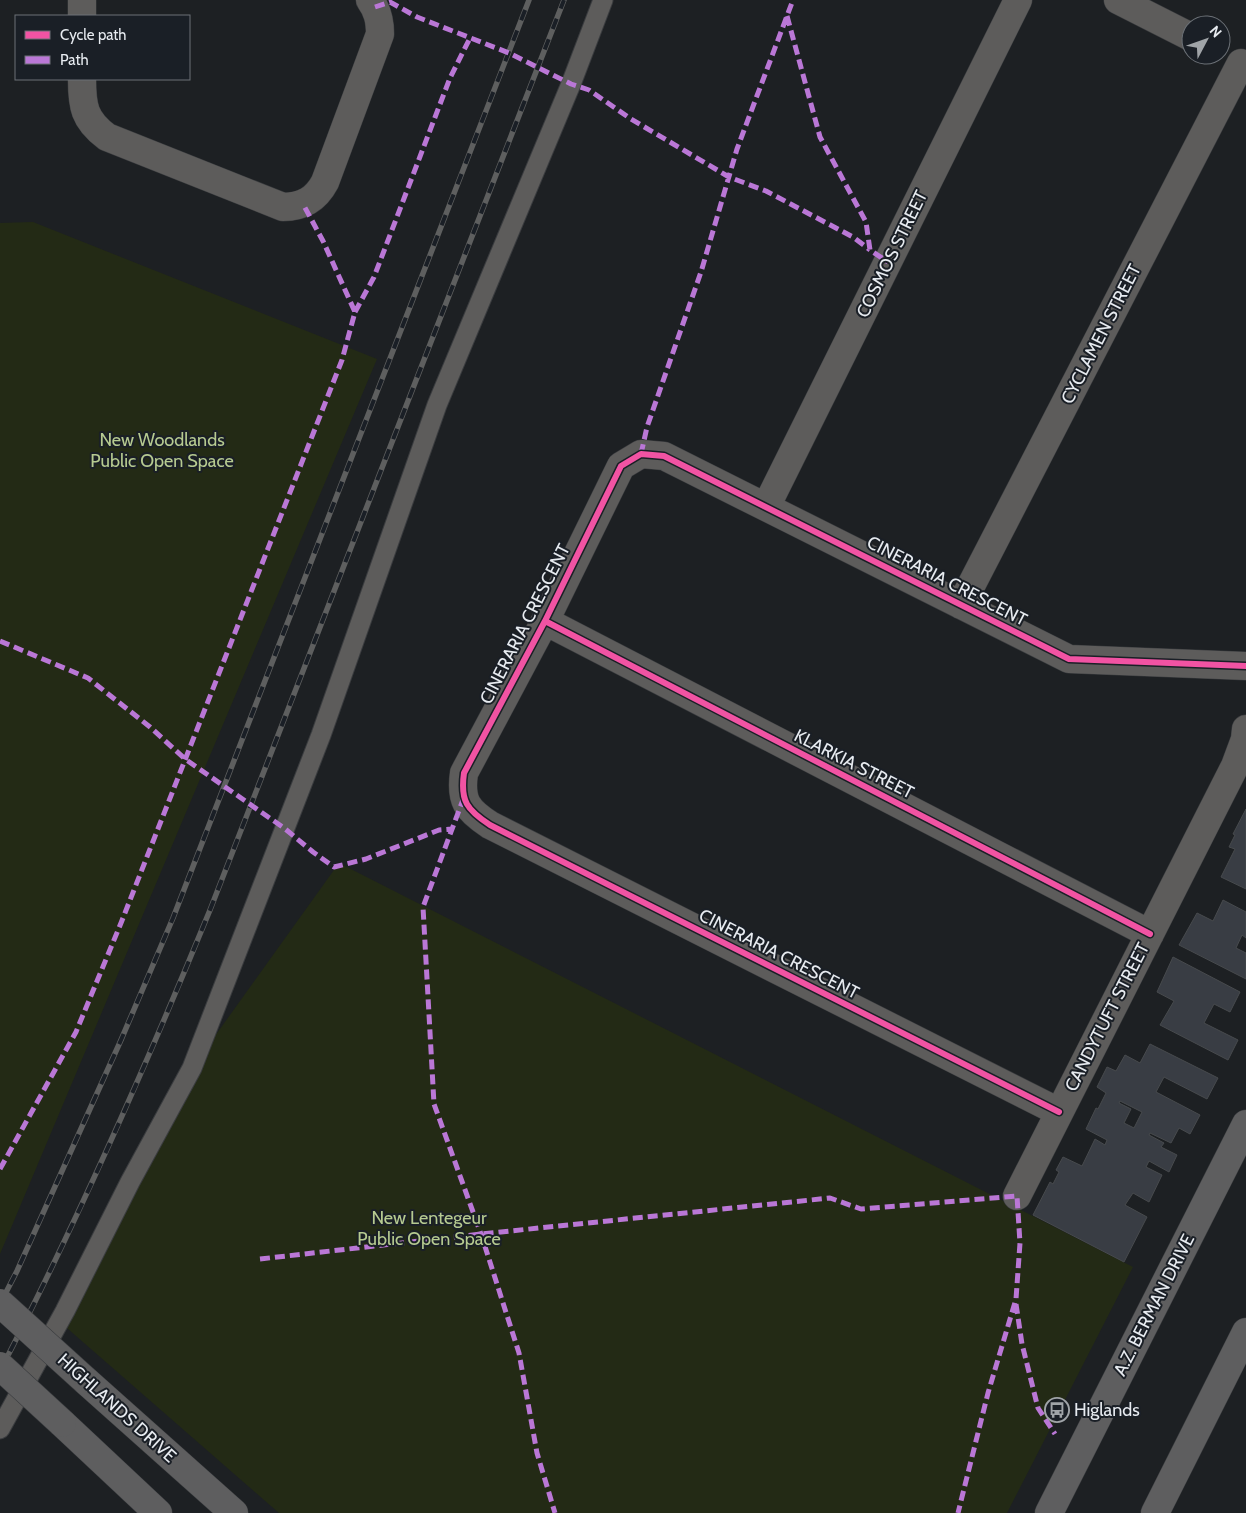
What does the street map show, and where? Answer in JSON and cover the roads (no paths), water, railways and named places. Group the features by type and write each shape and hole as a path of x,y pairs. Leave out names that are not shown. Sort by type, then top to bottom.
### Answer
{"main road":[{"name":"A.Z. BERMAN DRIVE","path":"1049,1513 1246,1124"},
{"name":"HIGHLANDS DRIVE","path":"0,1304 234,1513"},
{"path":"1156,1513 1246,1332"},
{"path":"0,1366 158,1513"}],"street":[{"path":"82,0 82,15"},
{"path":"82,80 82,102 85,112 90,122 107,137 283,207 294,207 312,199 320,192 325,182 380,34 380,20 370,0"},
{"name":"COSMOS STREET","path":"766,507 1018,0"},
{"path":"1118,0 1181,32"},
{"name":"CYCLAMEN STREET","path":"961,605 1236,60"},
{"name":"CINERARIA CRESCENT","path":"1058,1112 490,825 473,814 464,798 462,786 464,773 545,621 621,466 641,454 664,456 1068,659 1246,666"},
{"name":"KLARKIA STREET","path":"545,621 1150,934"},
{"name":"CANDYTUFT STREET","path":"1017,1196 1235,766 1245,739 1246,729"}],"lane":[{"path":"0,1429 66,1311 130,1182 192,1068 321,735 437,405 571,84 603,0"}],"railway":[{"path":"0,1304 17,1271 121,1040 173,918 529,0"},
{"path":"0,1371 84,1200 161,1027 210,910 564,0"}],"place":[{"name":"Higlands","path":"1057,1410"}],"park label":[{"name":"New Woodlands Public Open Space","path":"162,450"},
{"name":"New Lentegeur Public Open Space","path":"429,1228"}]}
